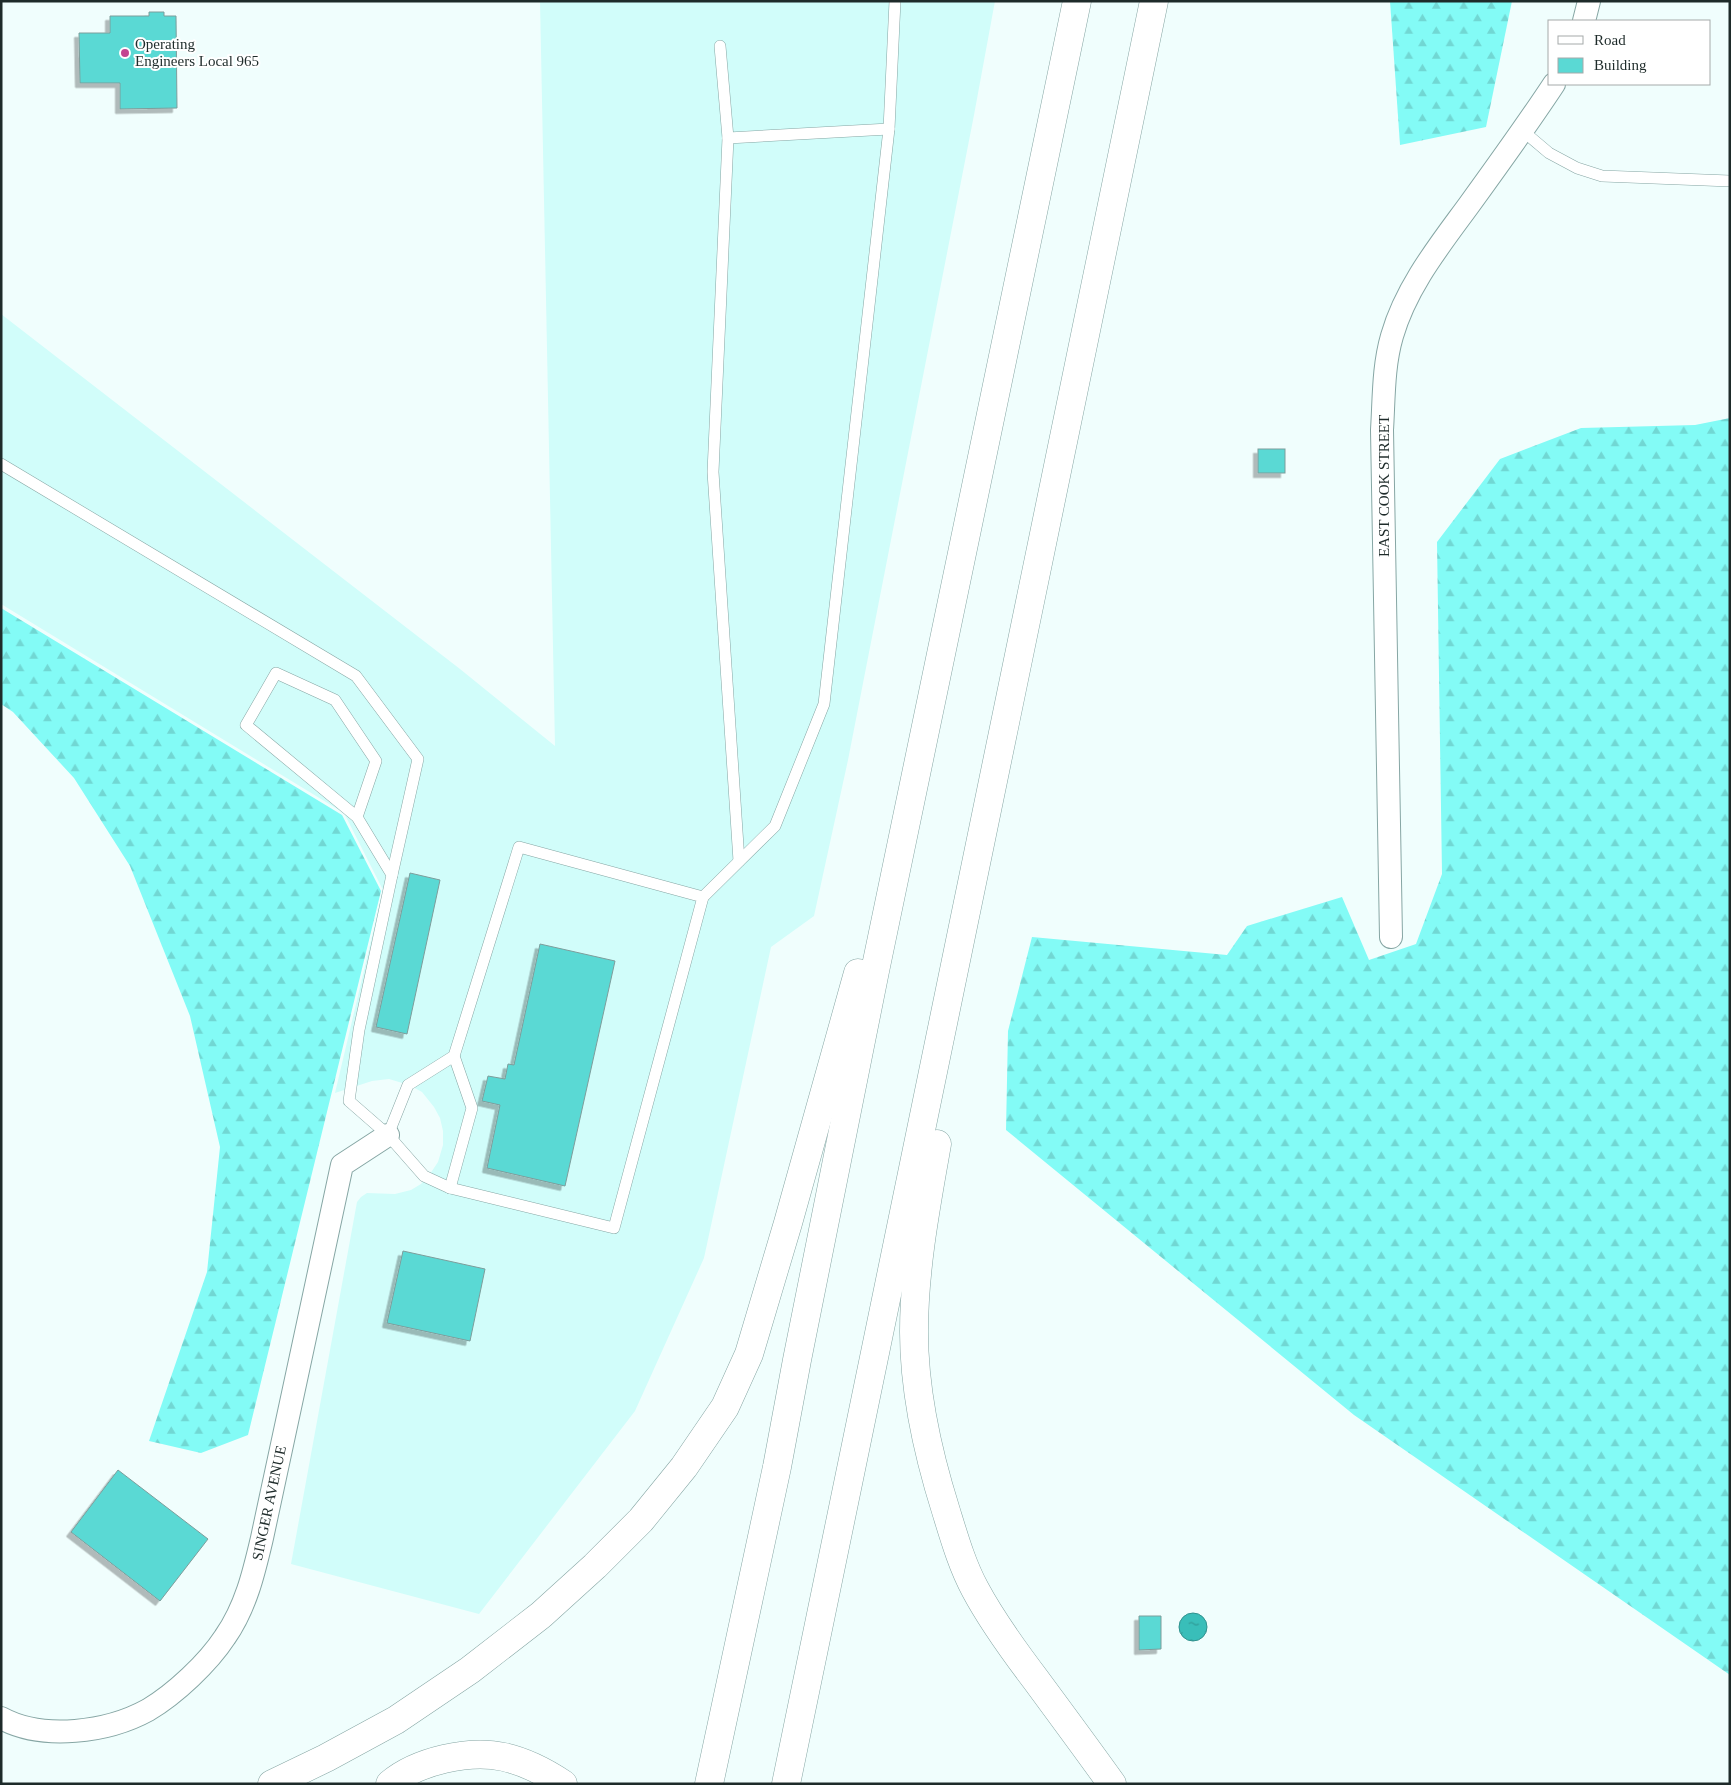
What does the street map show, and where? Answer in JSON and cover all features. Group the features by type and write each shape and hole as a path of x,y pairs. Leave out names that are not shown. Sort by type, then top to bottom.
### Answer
{"highway":[{"path":"709,1784 777,1467 797,1360 1077,1"},
{"path":"786,1784 1154,1"},
{"path":"272,1784 326,1758 396,1720 470,1670 541,1615 595,1566 641,1520 684,1467 725,1407 749,1354 763,1307 926,731"},
{"path":"963,924 947,1086 926,1210 917,1281 914,1332 920,1400 928,1446 941,1495 958,1548 974,1588 1009,1643 1112,1784"},
{"path":"390,1784 418,1768 459,1756 502,1756 542,1770 563,1784"}],"street":[{"path":"1584,20 1589,1"},
{"name":"EAST COOK STREET","path":"1391,937 1382,430 1386,364 1392,335 1402,308 1418,278 1432,255 1523,131 1553,85"},
{"name":"SINGER AVENUE","path":"1,1718 36,1729 63,1731 92,1729 115,1723 148,1710 174,1690 203,1664 226,1636 245,1600 262,1538 342,1165 388,1135"}],"lane":[{"path":"1,464 356,676 418,759 359,1030 349,1101 388,1135 424,1176 450,1188 614,1228 703,897 775,826 824,704 888,129 896,1"},
{"path":"720,46 728,138 713,472 740,861"},
{"path":"728,138 888,129"},
{"path":"1523,131 1550,153 1577,168 1602,176 1730,181"},
{"path":"357,817 376,762 335,700 276,673 246,725 357,817 392,875"},
{"path":"450,1188 472,1108 454,1056 519,847 703,897"},
{"path":"388,1135 408,1085 454,1056"}],"shaded area":[{"path":"540,1 995,1 848,760 814,916 771,947 704,1258 635,1411 479,1614 291,1564 357,1202 367,1193 395,1194 411,1190 421,1184 438,1162 443,1145 443,1131 440,1118 434,1107 422,1092 409,1085 389,1079 372,1081 335,1093 383,890 344,813 1,604 1,314 460,669 555,746"}],"green space":[{"path":"1390,1 1512,1 1486,127 1400,145"},
{"path":"1730,418 1730,1675 1354,1415 1006,1130 1008,1031 1032,937 1227,955 1247,926 1342,897 1369,960 1416,944 1442,874 1437,542 1500,459 1581,428 1695,425"},
{"path":"1,608 342,815 381,891 248,1435 201,1453 149,1441 207,1272 220,1147 190,1016 130,866 74,778 13,712 1,704"}],"water":[{"path":"1193,1613 1203,1617 1207,1627 1203,1637 1193,1641 1183,1637 1179,1627 1183,1617"}],"building":[{"path":"149,12 164,12 164,16 176,16 177,108 120,109 120,83 80,83 79,33 110,33 110,16 149,16"},
{"path":"1258,449 1285,449 1285,473 1258,473"},
{"path":"410,873 440,880 407,1034 376,1027"},
{"path":"540,944 615,961 565,1186 487,1168 500,1105 482,1101 488,1076 505,1079 508,1064 514,1065"},
{"path":"403,1251 485,1269 470,1341 387,1323"},
{"path":"118,1470 208,1539 160,1601 71,1532"},
{"path":"1139,1616 1161,1616 1161,1649 1139,1650"}],"place":[{"name":"Operating Engineers Local 965","path":"125,53"}]}
